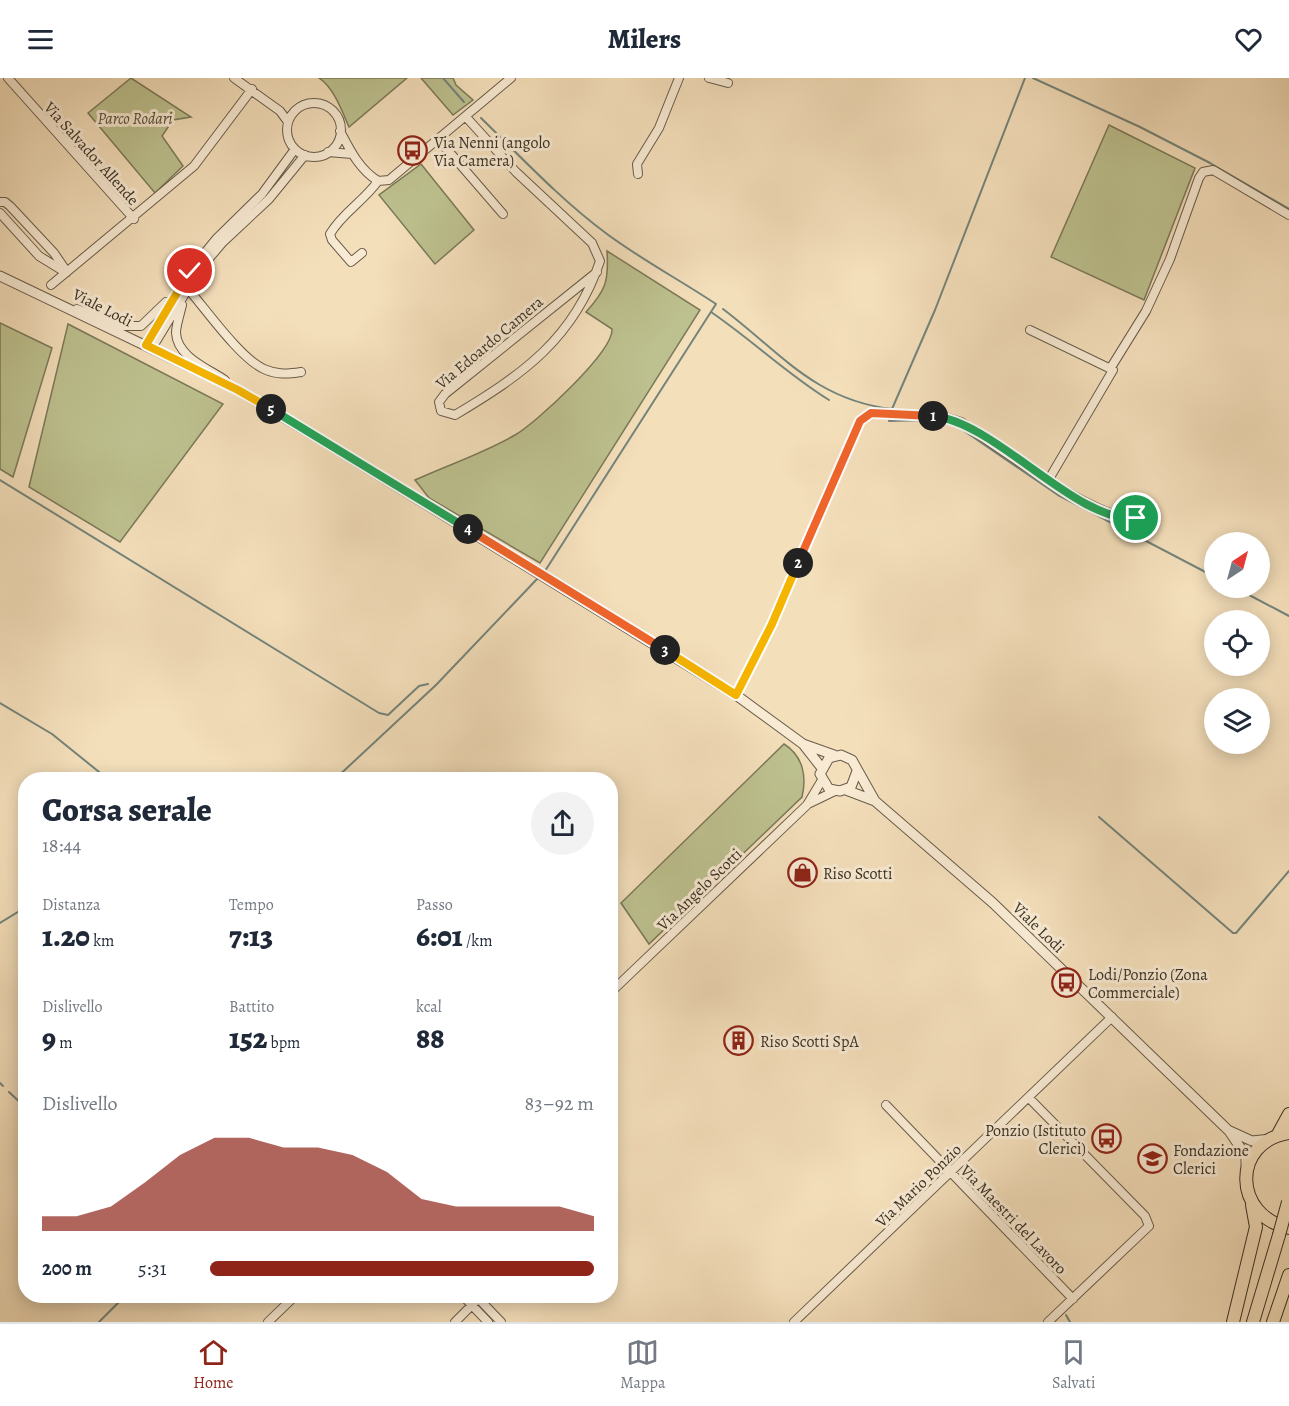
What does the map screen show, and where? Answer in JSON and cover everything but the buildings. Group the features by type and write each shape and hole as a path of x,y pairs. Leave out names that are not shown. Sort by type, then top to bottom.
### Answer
{"main road":[{"path":"1233,1322 1256,1227 1246,1178 1253,1155 1279,1136 1289,1114"},
{"path":"1253,1322 1284,1232 1288,1201"},
{"path":"1252,1204 1268,1221 1284,1232"},
{"path":"1273,1322 1289,1275"}],"street":[{"name":"Via Salvador Allende","path":"8,78 134,219"},
{"path":"234,78 280,111 288,122"},
{"path":"362,253 351,262 332,240 330,234 349,211 367,197 378,181 388,180 441,142 511,78"},
{"path":"638,174 637,164 659,128 679,78"},
{"path":"709,78 728,83"},
{"name":"Via Salvador Allende","path":"51,285 134,219 194,166 252,89"},
{"path":"267,102 296,109 312,103 324,105 334,113 352,154 378,181"},
{"path":"296,109 288,122 288,136 295,149 305,155 320,156 328,152 337,143 340,131"},
{"path":"466,117 516,172 592,243 600,261 597,272"},
{"path":"441,142 503,214"},
{"path":"58,301 122,326 141,326 175,292 217,238 262,194 295,149"},
{"path":"328,152 352,154"},
{"path":"149,347 184,299 200,269 223,242 269,199 305,155"},
{"path":"1110,369 1146,311 1170,260 1203,172 1213,170 1289,215"},
{"path":"0,202 5,202 10,206 54,253 67,272"},
{"path":"0,213 39,256 67,272"},
{"name":"Via Edoardo Camera","path":"597,272 579,308 555,341 523,371 455,414 448,415 441,411 439,402 445,394 597,272"},
{"name":"Viale Lodi","path":"0,276 58,301 238,390 426,502 736,695 803,744 821,767"},
{"path":"189,290 248,358 263,369 283,375 301,372"},
{"path":"149,347 175,292"},
{"path":"567,295 578,301 579,308"},
{"path":"184,299 176,334 182,348 193,361 238,390"},
{"path":"1030,330 1113,370 1049,479"},
{"path":"736,695 772,624 860,421 871,413 945,417 961,423 1099,509 1124,519 1136,518"},
{"name":"Viale Lodi","path":"803,744 834,755"},
{"path":"834,755 847,756 857,771 855,782 846,790 834,791 822,780 821,767 834,755"},
{"name":"Viale Lodi","path":"857,771 875,801 993,903 1229,1131 1246,1156 1246,1178"},
{"name":"Via Angelo Scotti","path":"618,985 807,805 822,780"},
{"name":"Viale Lodi","path":"846,790 875,801"},
{"name":"Via Angelo Scotti","path":"807,805 834,791"},
{"name":"Via Mario Ponzio","path":"794,1322 1112,1017"},
{"path":"1029,1098 1148,1222 1149,1226 1048,1322"},
{"name":"Via Maestri del Lavoro","path":"886,1105 1073,1299"},
{"name":"Viale Lodi","path":"1229,1131 1252,1141 1279,1136"},
{"path":"268,1322 288,1303"},
{"path":"484,1303 501,1322"},
{"path":"455,1322 472,1305 488,1322"}],"green space":[{"name":"Parco Rodari","path":"131,78 191,117 173,120 162,136 183,166 155,193 88,113"},
{"path":"319,78 407,78 349,127 333,94"},
{"path":"421,78 453,78 456,85 473,100 453,115"},
{"path":"1109,125 1195,168 1144,300 1051,257"},
{"path":"421,164 474,230 435,264 379,195"},
{"path":"607,251 700,310 540,563 429,498 415,480 515,435 555,402 588,369 601,353 612,329 586,312 605,284"},
{"path":"0,323 52,348 13,477 0,469"},
{"path":"68,324 223,404 120,542 29,487"},
{"path":"784,744 796,754 802,767 804,782 802,797 649,944 621,903"}],"waterway":[{"path":"443,78 464,102"},
{"path":"723,309 782,358 820,385 841,396 865,404 892,409 935,310 1025,78"},
{"path":"1033,78 1140,127 1210,163 1289,209"},
{"path":"481,118 590,221 634,253 716,304 545,571"},
{"path":"711,312 829,400"},
{"path":"890,418 889,421 930,420 957,426 1058,495 1204,571"},
{"path":"0,480 379,713 388,715 419,686 428,684"},
{"path":"343,772 436,685 538,578"},
{"path":"1255,598 1289,616"},
{"path":"0,703 52,734 99,772"},
{"path":"1099,817 1233,933 1236,933 1289,871"},
{"path":"0,923 18,912"},
{"path":"0,1083 3,1086"},
{"path":"9,1092 18,1100"},
{"path":"99,1322 118,1303"},
{"path":"1066,1315 1070,1322"}],"place":[{"name":"Via Nenni (angolo Via Camera)","path":"413,151"},
{"name":"Riso Scotti","path":"802,873"},
{"name":"Lodi/Ponzio (Zona Commerciale)","path":"1067,983"},
{"name":"Riso Scotti SpA","path":"739,1041"},
{"name":"Ponzio (Istituto Clerici)","path":"1107,1139"},
{"name":"Fondazione Clerici","path":"1152,1159"}],"route":[{"path":"190,271 175,292 146,345 238,390 426,502 736,695 772,624 860,421 871,413 945,417 961,423 1061,488 1099,509 1124,519 1136,518"}]}
